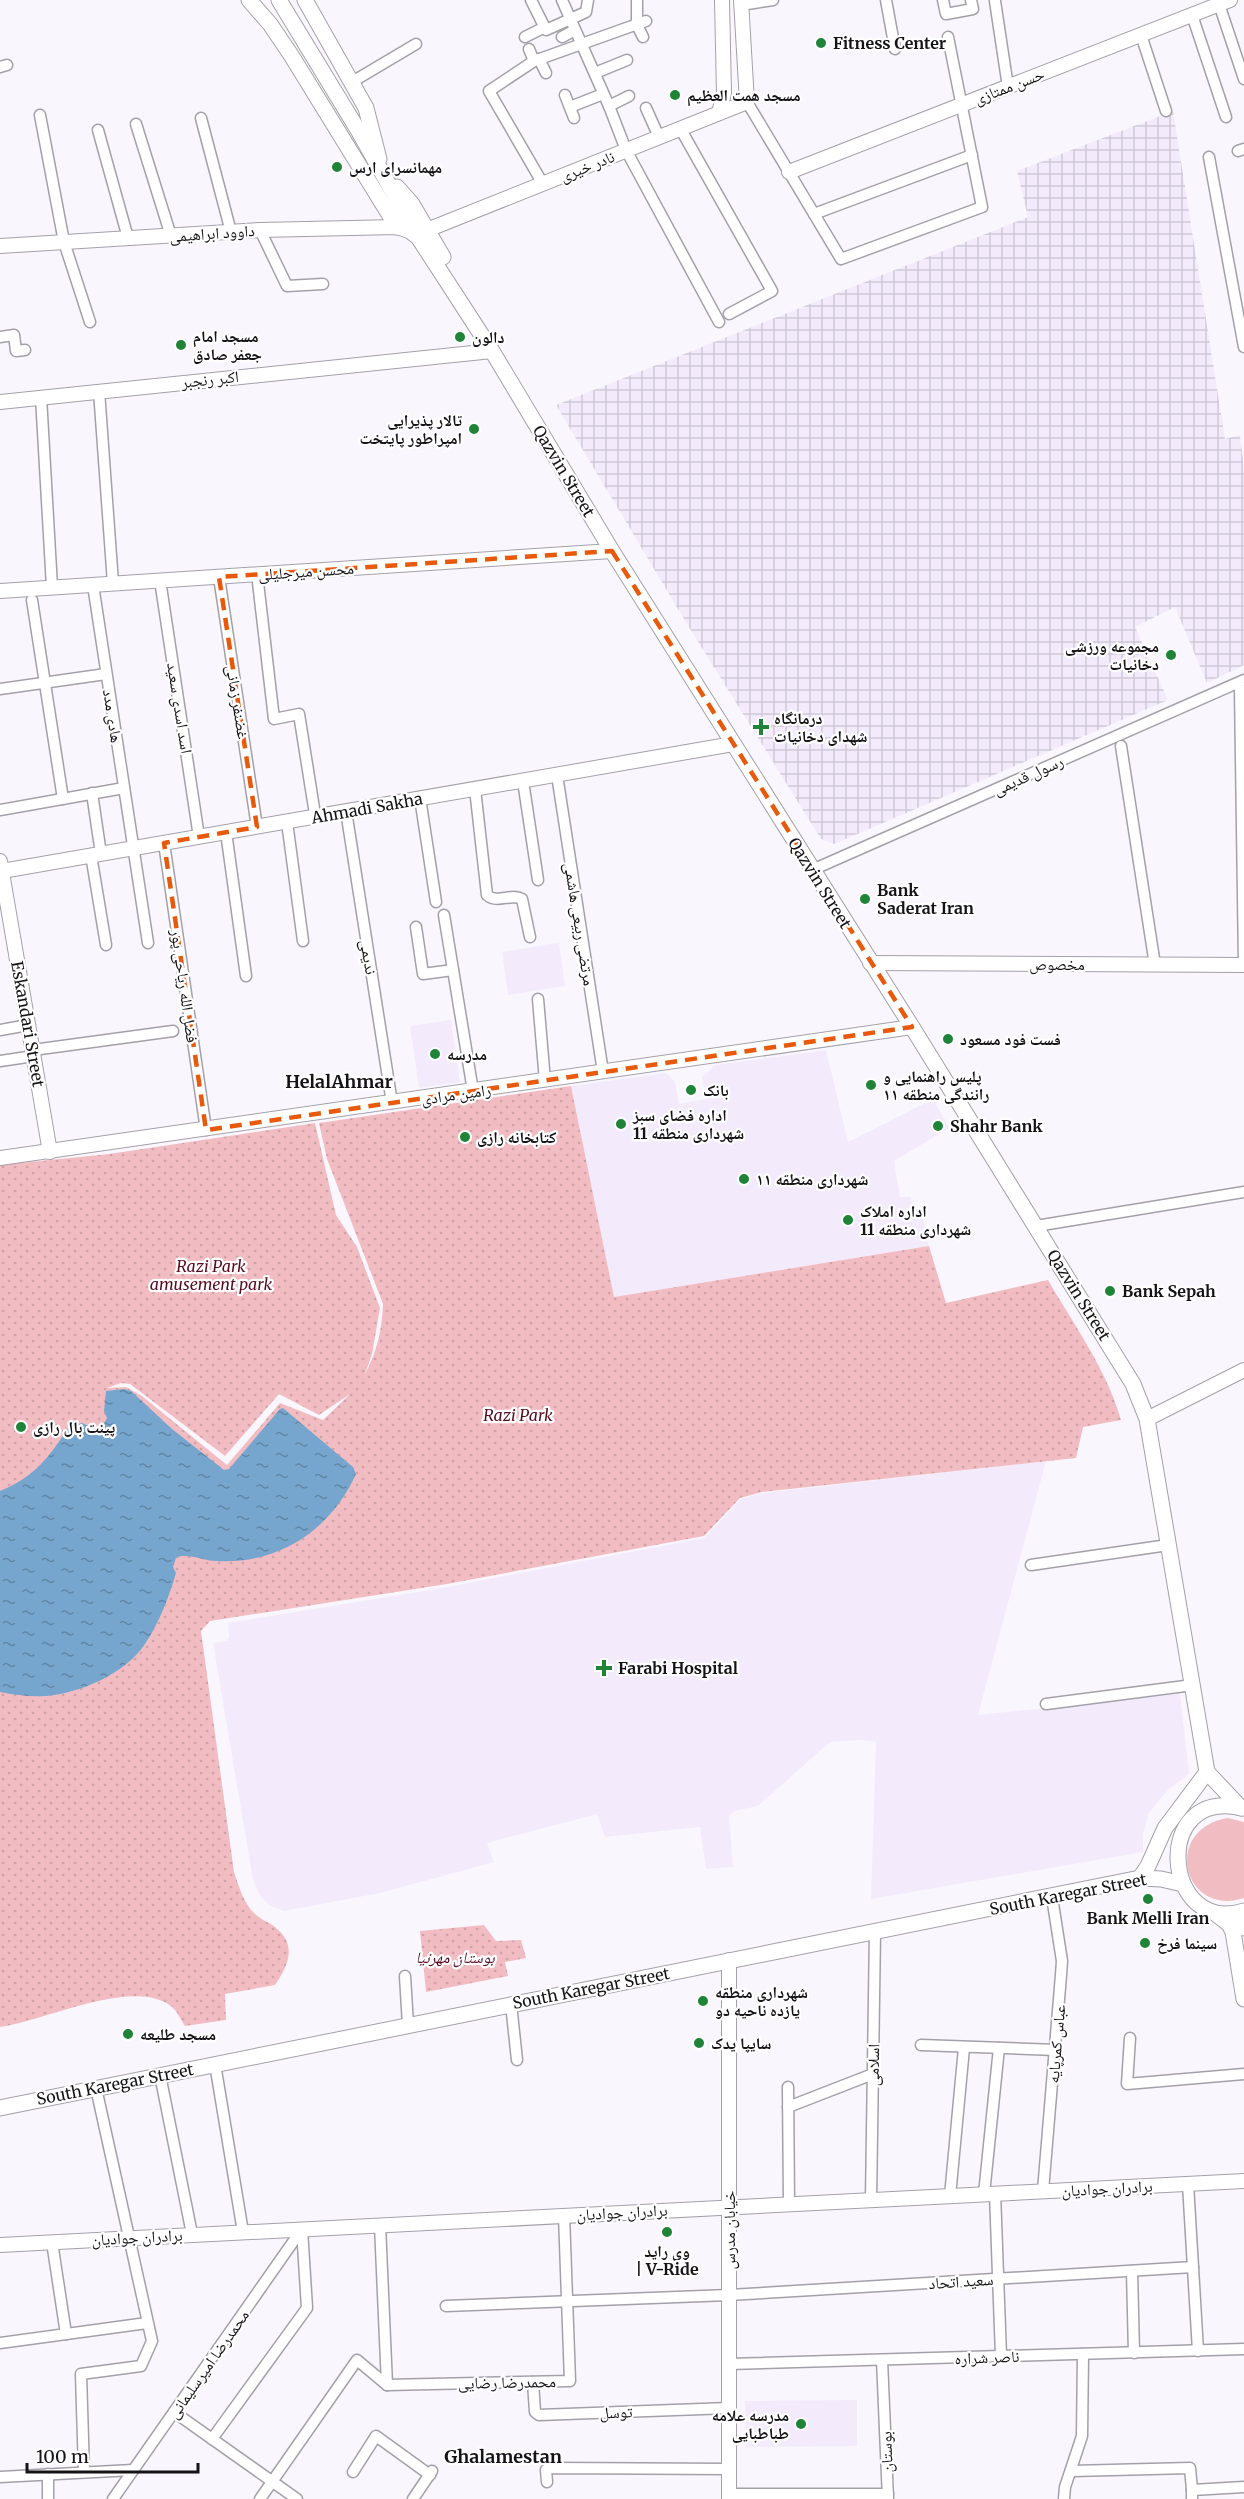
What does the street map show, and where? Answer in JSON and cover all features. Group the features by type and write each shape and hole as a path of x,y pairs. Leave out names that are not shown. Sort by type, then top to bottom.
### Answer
{"main road":[{"name":"Qazvin Street","path":"279,0 358,130 384,178 424,235 470,317 612,551 1126,1370 1140,1397 1147,1419 1207,1772"},
{"path":"305,0 370,117 384,178"},
{"path":"311,0 316,22"},
{"path":"256,4 291,55 397,227"},
{"path":"1140,1878 1165,1828 1207,1772 1243,1809"},
{"path":"1243,1809 1222,1806 1204,1809 1185,1827 1178,1852 1183,1884 1191,1898 1229,1924 1233,1932 1244,1999"},
{"name":"South Karegar Street","path":"0,2108 1140,1878 1161,1879 1183,1884"},
{"path":"1216,1914 1243,1912 1244,1928"}],"street":[{"path":"531,0 546,30 573,24"},
{"path":"562,0 626,150 719,322"},
{"path":"561,37 586,12 588,0"},
{"path":"637,0 643,37"},
{"path":"718,113 724,93 722,0"},
{"path":"773,0 741,2 747,102 841,259 982,207 948,37"},
{"path":"886,0 895,49"},
{"path":"943,0 946,14 973,9 971,0"},
{"path":"995,1 1008,87"},
{"path":"1225,2 1244,79"},
{"name":"حسن ممتازی","path":"789,172 1225,2"},
{"path":"1192,15 1226,117"},
{"path":"543,184 489,91 536,60 642,23"},
{"path":"525,37 545,27"},
{"path":"1141,35 1166,111"},
{"path":"352,82 416,44"},
{"path":"529,50 546,73"},
{"path":"595,73 627,60"},
{"path":"570,107 603,94"},
{"path":"565,95 574,118"},
{"path":"609,106 629,96"},
{"name":"نادر خیری","path":"424,235 543,184 747,102"},
{"path":"646,108 659,137"},
{"path":"40,115 64,242 90,322"},
{"path":"201,118 231,232"},
{"path":"136,124 171,236"},
{"path":"680,128 772,291 729,314"},
{"path":"98,130 128,238"},
{"path":"814,214 972,156"},
{"path":"1209,156 1244,347"},
{"path":"397,227 424,235"},
{"name":"داوود ابراهیمی","path":"0,246 260,230 397,227"},
{"path":"260,230 287,286 323,284"},
{"path":"0,337 14,335 16,351 25,350"},
{"name":"اکبر رنجبر","path":"0,402 492,351"},
{"path":"99,391 113,583"},
{"path":"40,397 52,587"},
{"name":"محسن میرجلیلی","path":"0,591 612,551"},
{"path":"256,574 274,719 299,714 314,808"},
{"name":"غضنفر زمانی","path":"219,577 257,827"},
{"name":"اسد اسدی سعید","path":"160,580 200,837"},
{"name":"هادی مدد","path":"93,585 148,943"},
{"path":"32,600 63,799"},
{"path":"0,689 106,674"},
{"path":"1242,685 1244,965"},
{"name":"رسول قدیمی","path":"812,870 1242,685"},
{"name":"Ahmadi Sakha","path":"1,868 200,837 733,744"},
{"path":"1121,746 1155,965"},
{"name":"مرتضی ربیعی هاشمی","path":"557,775 603,1072"},
{"path":"523,781 538,880"},
{"path":"0,810 124,788"},
{"path":"475,789 487,895 491,899 515,897 522,899 530,937"},
{"path":"92,794 106,945"},
{"path":"420,798 436,902"},
{"name":"ندیمی","path":"346,811 392,1103"},
{"path":"287,822 303,940"},
{"path":"226,832 246,975"},
{"name":"فضل الله ریاحی پور","path":"164,843 206,1130"},
{"name":"Eskandari Street","path":"1,868 50,1152"},
{"path":"444,915 472,1091"},
{"path":"416,927 423,974 453,970"},
{"name":"مخصوص","path":"870,963 1244,965"},
{"path":"538,999 545,1081"},
{"path":"0,1030 28,1025"},
{"name":"رامین مرادی","path":"0,1158 912,1027"},
{"path":"0,1060 172,1031"},
{"path":"1036,1226 1244,1192"},
{"path":"1147,1419 1244,1370"},
{"path":"1031,1565 1168,1545"},
{"path":"1046,1704 1193,1685"},
{"name":"عباس کمرپایه","path":"1043,2191 1062,1961 1052,1897"},
{"name":"اسلامی","path":"871,2200 875,1931"},
{"name":"خیابان مدرس","path":"729,1960 729,2496"},
{"path":"405,1977 408,2025"},
{"path":"511,2004 517,2060"},
{"path":"1130,2038 1127,2084 1244,2074"},
{"path":"921,2045 1056,2050"},
{"path":"950,2196 964,2048"},
{"path":"999,2048 990,2194 998,2279 1001,2356"},
{"path":"215,2064 243,2232"},
{"path":"788,2107 873,2074"},
{"path":"160,2075 192,2234"},
{"path":"788,2087 789,2204"},
{"path":"84,2472 81,2374 141,2366 152,2341 96,2088"},
{"name":"برادران جوادیان","path":"0,2245 1244,2181"},
{"path":"1188,2184 1198,2351"},
{"name":"محمدرضا رضایی","path":"387,2385 570,2381 564,2215"},
{"path":"380,2224 387,2385"},
{"path":"212,2439 306,2307 302,2229"},
{"name":"محمدرضا امیرسلیمانی","path":"113,2499 302,2229"},
{"path":"52,2242 66,2334"},
{"name":"سعید اتحاد","path":"446,2306 729,2295 1193,2267"},
{"path":"1132,2271 1134,2353"},
{"path":"0,2343 147,2323"},
{"name":"ناصر شراره","path":"729,2364 1244,2349"},
{"path":"1064,2499 1065,2487 1082,2436 1083,2354"},
{"path":"260,2499 357,2360 387,2385"},
{"name":"بوستان","path":"729,2496 888,2497 882,2360"},
{"name":"توسل","path":"533,2382 536,2414 729,2408"},
{"path":"174,2412 297,2499"},
{"path":"353,2472 376,2436 431,2473 413,2499"},
{"path":"547,2482 546,2470 550,2468 729,2469"},
{"path":"1072,2471 1190,2468 1192,2494 1244,2487"},
{"path":"0,2477 133,2470"},
{"path":"48,2474 48,2499"}],"highlighted area":[{"path":"612,551 912,1027 206,1130 164,843 257,827 219,577"}],"shaded area":[{"path":"1173,111 1225,439 1240,435 1244,469 1244,665 1207,683 1175,607 1135,627 1168,700 834,844 821,839 687,624 556,405 1028,217 1017,171"},
{"path":"559,943 565,986 508,995 502,952"},
{"name":"مدرسه","path":"451,1020 460,1082 419,1088 410,1026"},
{"name":"شهرداری منطقه ۱۱","path":"826,1050 848,1142 933,1099 949,1128 894,1161 900,1197 911,1197 913,1210 921,1211 929,1246 614,1297 571,1086 666,1073 675,1082 679,1104 706,1099 702,1077 715,1065"},
{"name":"Farabi Hospital","path":"1046,1461 978,1715 1180,1694 1189,1774 1168,1790 1148,1814 1143,1834 1143,1852 871,1899 876,1742 859,1740 830,1742 758,1806 734,1811 729,1816 733,1867 706,1869 700,1827 605,1837 597,1814 487,1843 494,1862 380,1893 284,1911 269,1905 259,1894 253,1880 213,1643 227,1641 228,1623 436,1589 704,1538 741,1499 763,1493"},
{"name":"مدرسه علامه طباطبایی","path":"857,2400 857,2446 746,2447 745,2401"}],"green space":[{"name":"Razi Park","path":"571,1086 614,1297 929,1246 946,1303 1048,1280 1099,1366 1121,1420 1083,1427 1076,1458 762,1492 740,1498 704,1536 447,1584 210,1621 201,1631 234,1872 242,1895 251,1910 275,1927 287,1941 289,1948 284,1970 275,1985 225,1994 226,2020 185,2026 172,2007 156,1999 135,1996 112,1998 0,2027 0,1165 109,1154 315,1123 336,1215 357,1247 380,1308 372,1354 365,1374 378,1340 383,1304 327,1159 319,1123","holes":["121,1383 130,1384 225,1456 279,1394 319,1415 350,1394 323,1420 280,1403 227,1465 142,1396 126,1387 107,1388"]},
{"path":"1228,1818 1244,1822 1244,1898 1223,1901 1206,1895 1194,1884 1188,1870 1188,1853 1194,1838 1207,1825"},
{"name":"بوستان مهرنیا","path":"484,1925 496,1941 521,1940 526,1958 505,1962 508,1976 426,1992 420,1931"}],"water":[{"path":"124,1389 131,1391 172,1429 224,1470 229,1469 283,1408 353,1467 356,1474 332,1512 300,1540 281,1550 239,1561 211,1561 184,1556 176,1558 173,1567 176,1573 155,1627 136,1655 114,1673 87,1686 59,1694 34,1696 0,1692 0,1491 23,1479 40,1465 69,1427 82,1423 93,1428 102,1427 107,1418 104,1411 106,1391"}],"place":[{"name":"Fitness Center","path":"821,43"},
{"name":"مسجد همت العظیم","path":"675,95"},
{"name":"مهمانسرای ارس","path":"337,167"},
{"name":"دالون","path":"460,337"},
{"name":"مسجد امام جعفر صادق","path":"181,345"},
{"name":"تالار پذیرایی امپراطور پایتخت","path":"474,429"},
{"name":"مجموعه ورزشی دخانیات","path":"1171,655"},
{"name":"درمانگاه شهدای دخانیات","path":"761,727"},
{"name":"Bank Saderat Iran","path":"865,899"},
{"name":"فست فود مسعود","path":"948,1039"},
{"name":"مدرسه","path":"435,1054"},
{"name":"پلیس راهنمایی و رانندگی منطقه ۱۱","path":"871,1085"},
{"name":"بانک","path":"691,1090"},
{"name":"اداره فضای سبز شهرداری منطقه 11","path":"621,1124"},
{"name":"Shahr Bank","path":"938,1126"},
{"name":"کتابخانه رازی","path":"465,1137"},
{"name":"شهرداری منطقه ۱۱","path":"744,1179"},
{"name":"اداره املاک شهرداری منطقه 11","path":"848,1220"},
{"name":"Bank Sepah","path":"1110,1291"},
{"name":"پینت بال رازی","path":"21,1427"},
{"name":"Farabi Hospital","path":"604,1668"},
{"name":"Bank Melli Iran","path":"1148,1899"},
{"name":"سینما فرخ","path":"1145,1943"},
{"name":"شهرداری منطقه یازده ناحیه دو","path":"703,2001"},
{"name":"مسجد طلیعه","path":"128,2034"},
{"name":"سایپا یدک","path":"699,2043"},
{"name":"وی راید | V-Ride","path":"667,2232"},
{"name":"مدرسه علامه طباطبایی","path":"801,2424"}],"district":[{"name":"HelalAhmar","path":"339,1082"},
{"name":"Ghalamestan","path":"503,2457"}],"park label":[{"name":"Razi Park amusement park","path":"211,1275"}]}
